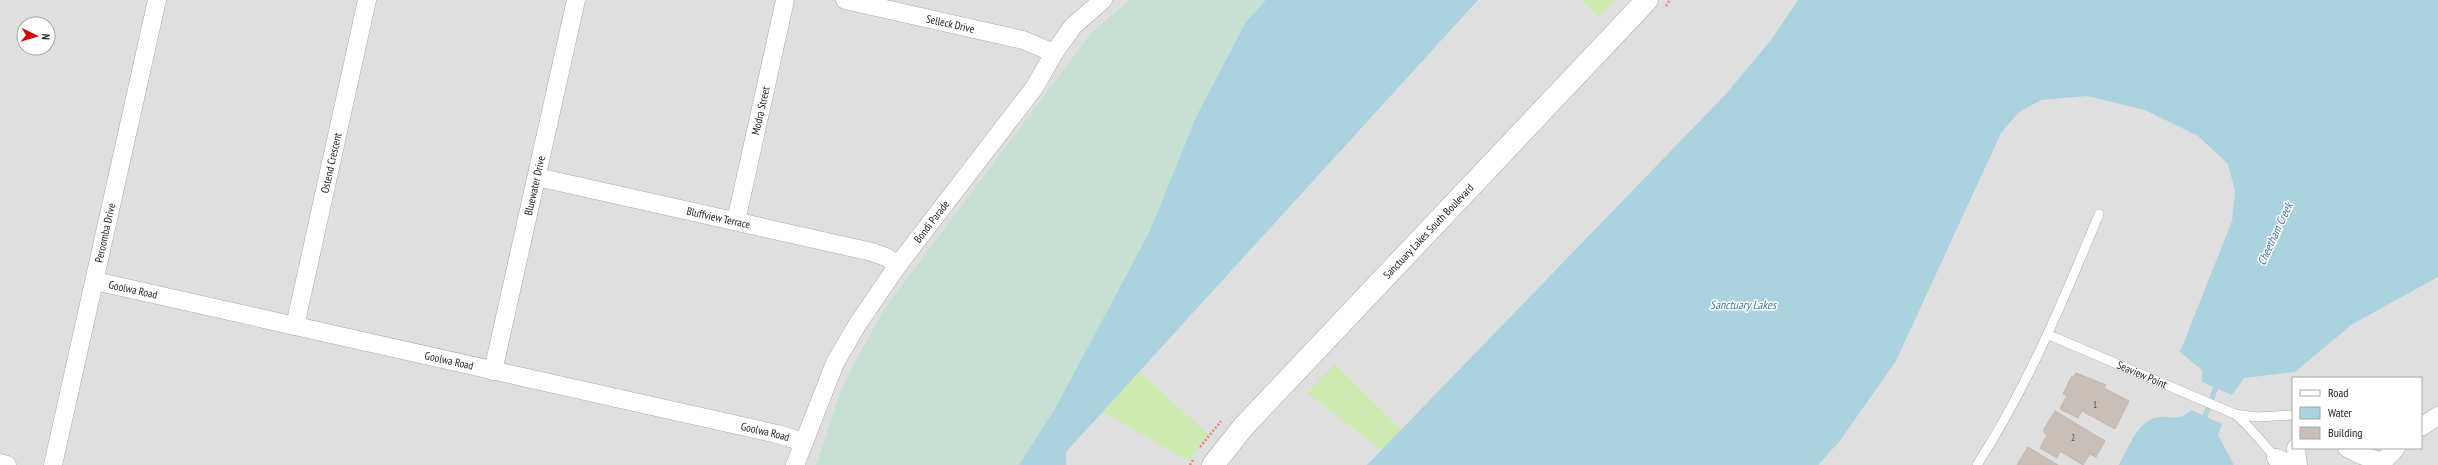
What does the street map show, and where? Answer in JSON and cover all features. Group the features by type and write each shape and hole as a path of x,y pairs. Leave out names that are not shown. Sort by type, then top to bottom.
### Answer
{"street":[{"name":"Peroomba Drive","path":"53,465 157,0"},
{"name":"Ostend Crescent","path":"295,326 367,0"},
{"name":"Bluewater Drive","path":"493,371 576,0"},
{"name":"Modra Street","path":"736,221 785,0"},
{"name":"Selleck Drive","path":"845,0 1023,40 1054,52"},
{"name":"Bondi Parade","path":"794,465 835,363 864,314 898,265 1034,88 1054,52 1073,26 1103,0"},
{"name":"Sanctuary Lakes South Boulevard","path":"1213,465 1244,426 1647,0"},
{"name":"Bluffview Terrace","path":"537,177 872,252 886,257 898,265"},
{"name":"Goolwa Road","path":"94,281 804,442"},
{"path":"2422,426 2438,416"},
{"path":"2296,449 2298,465"},
{"path":"2349,449 2381,464 2395,449"},
{"name":"Seaview Point","path":"2276,458 2294,465"},
{"path":"0,463 7,465"}],"lane":[{"path":"1977,465 2001,428 2049,335 2099,214"},
{"name":"Seaview Point","path":"2049,335 2235,414 2252,429 2261,442 2276,458"},
{"name":"Seaview Point","path":"2235,414 2257,417 2292,415"}],"shaded area":[{"path":"0,0 1129,0 1090,34 886,306 853,364 838,397 816,465 0,465"},
{"name":"Sanctuary Lakes","path":"1478,0 2438,0 2438,465 1066,465 1066,452"}],"green space":[{"path":"1129,0 1478,0 1066,452 1066,465 816,465 838,397 853,364 886,306 1090,34"},
{"path":"1581,0 1616,0 1599,17"},
{"path":"1335,364 1402,430 1382,450 1307,393"},
{"path":"1139,371 1208,434 1189,461 1103,412"}],"water":[{"path":"1266,0 1478,0 1066,452 1066,465 1019,465 1056,407 1150,231 1197,115 1246,22"},
{"name":"Sanctuary Lakes","path":"1798,0 2438,0 2438,277 2351,325 2295,372 2244,378 2232,395 2202,382 2202,370 2180,352 2232,221 2235,191 2228,164 2198,136 2145,110 2087,96 2041,100 2019,112 2001,133 1896,361 1839,442 1818,465 1367,465 1725,95 1771,40"},
{"path":"2191,410 2222,424 2218,435 2234,465 2119,465 2131,441 2143,425 2148,421 2159,417 2181,417"}],"building":[{"path":"2076,373 2106,385 2104,388 2129,401 2115,429 2082,411 2078,418 2060,409 2067,395 2063,394 2072,376 2074,377"},
{"path":"2055,411 2105,441 2096,457 2090,454 2083,465 2060,451 2057,458 2040,448 2047,435 2044,433 2044,429"},
{"path":"2028,447 2058,465 2017,465"}],"waterway":[{"name":"Cheetham Creek","path":"2203,421 2218,382"}]}
